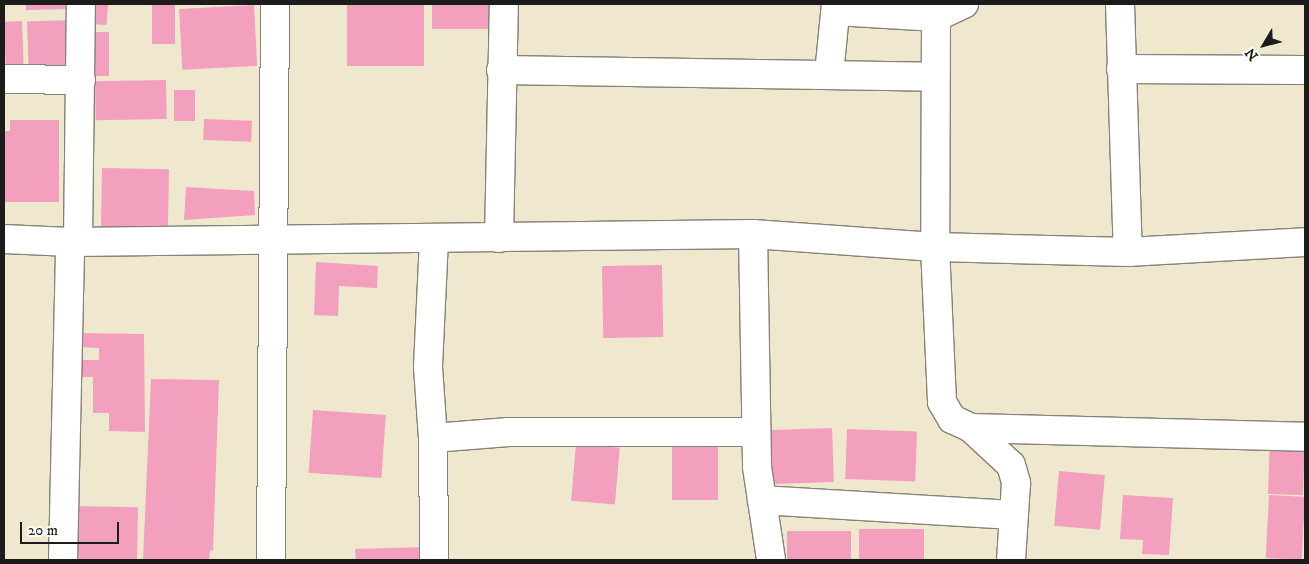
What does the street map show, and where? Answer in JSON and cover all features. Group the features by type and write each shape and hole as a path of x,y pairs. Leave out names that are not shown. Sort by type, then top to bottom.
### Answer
{"street":[{"path":"63,560 81,80 81,4"},
{"path":"271,560 271,241 275,4"},
{"path":"499,238 501,70 504,4"},
{"path":"829,74 836,8 936,17 964,4"},
{"path":"1120,4 1128,252"},
{"path":"936,17 934,78 936,248 942,402 952,419 971,428 1011,465 1016,483 1012,515 1011,560"},
{"path":"501,70 686,75 829,74 934,78"},
{"path":"1121,70 1305,70"},
{"path":"4,79 81,80"},
{"path":"4,239 74,242 271,241 753,234 936,248 1128,252 1305,242"},
{"path":"753,234 756,432 762,500 771,560"},
{"path":"434,239 428,367 433,438 434,560"},
{"path":"971,428 1305,437"},
{"path":"433,438 509,432 756,432"},
{"path":"762,500 1012,515"}],"building":[{"path":"26,4 72,4 72,9 26,10"},
{"path":"92,4 108,5 107,25 91,24"},
{"path":"152,4 175,4 175,44 152,44"},
{"path":"347,4 424,4 424,66 347,66"},
{"path":"432,4 495,4 495,29 432,29"},
{"path":"254,5 257,66 182,70 179,9"},
{"path":"72,20 74,70 29,72 27,22"},
{"path":"22,21 24,72 6,73 4,22"},
{"path":"89,32 109,32 109,76 89,76"},
{"path":"166,80 167,119 96,120 95,81"},
{"path":"174,90 195,90 195,121 174,121"},
{"path":"204,119 252,121 251,142 203,140"},
{"path":"10,120 59,120 59,202 4,202 4,131 10,131"},
{"path":"102,168 169,169 168,238 101,237"},
{"path":"186,187 254,191 255,215 184,220"},
{"path":"316,262 378,266 377,288 339,286 338,316 314,315"},
{"path":"662,265 663,337 603,338 602,266"},
{"path":"78,333 144,334 145,432 109,431 109,413 93,413 93,377 80,377 81,360 99,360 99,348 78,347"},
{"path":"151,379 219,380 213,551 210,550 209,560 143,560"},
{"path":"313,410 386,415 381,478 309,473"},
{"path":"832,428 834,482 766,484 764,430"},
{"path":"847,429 917,431 915,481 845,479"},
{"path":"1270,437 1305,438 1303,495 1268,494"},
{"path":"672,439 718,439 718,500 672,500"},
{"path":"576,444 620,448 615,505 571,501"},
{"path":"1059,471 1105,475 1100,530 1054,526"},
{"path":"1123,495 1173,498 1169,555 1142,554 1143,540 1120,539"},
{"path":"1269,495 1305,497 1302,560 1266,558"},
{"path":"70,506 138,507 137,560 69,560"},
{"path":"859,529 924,529 924,560 859,560"},
{"path":"787,531 851,531 851,560 787,560"},
{"path":"427,547 428,560 356,560 355,549"}]}
